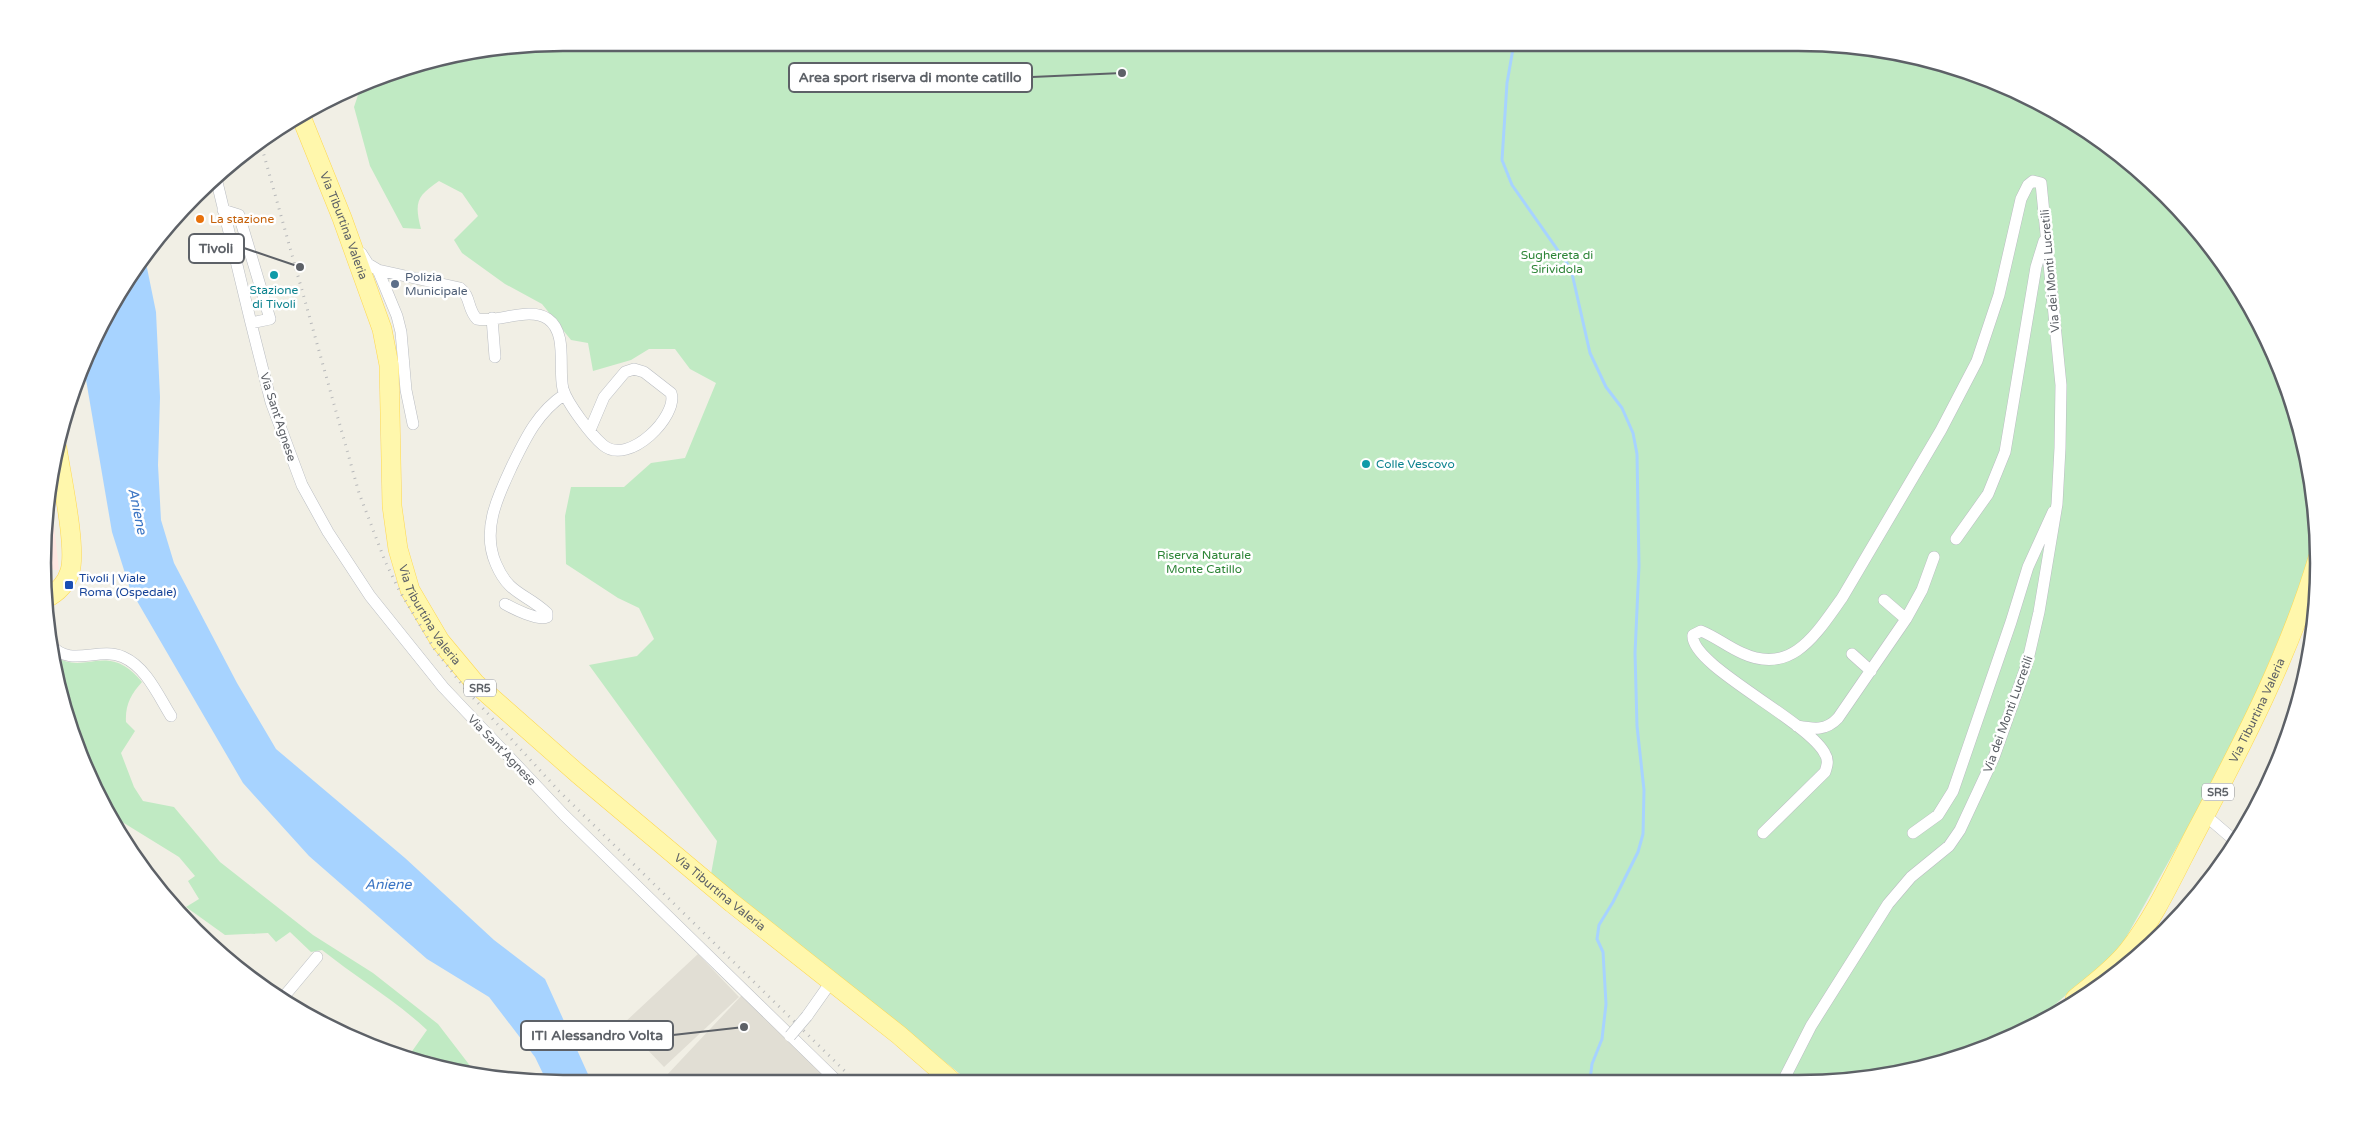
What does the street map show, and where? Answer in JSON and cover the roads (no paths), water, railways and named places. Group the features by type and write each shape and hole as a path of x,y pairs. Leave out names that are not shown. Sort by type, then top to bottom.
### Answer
{"main road":[{"name":"Via Tiburtina Valeria","path":"303,122 342,218 376,310 387,348 390,377 391,473 395,527 407,581 427,622 459,667 498,704 724,897 906,1041 945,1075"},
{"path":"52,595 63,585 71,565 70,537 60,469"},
{"name":"Via Tiburtina Valeria","path":"2110,969 2136,939 2205,815 2260,709 2296,624 2309,584"}],"street":[{"name":"Via dei Monti Lucretili","path":"1786,1075 1821,1010 1888,904 1911,877 1949,846 1970,812 1994,756 2027,664 2039,612 2057,504 2061,384 2045,240 2041,183 2033,181 2028,185 2021,199 1999,295 1983,346 1971,375 1942,430 1842,598 1810,641 1790,656 1763,659 1739,652 1701,631 1693,635 1695,646 1715,666 1795,726"},
{"name":"Via Sant'Agnese","path":"218,186 272,402 302,485 328,532 370,596 443,687 475,723 571,822 832,1075"},
{"path":"223,210 239,214 270,319 251,323"},
{"path":"342,218 371,267 460,288 467,296 473,315 481,319 535,315 543,317 552,323 558,334 562,382 565,394 590,430 603,445 621,450 634,447 646,439 668,412 673,401 672,393 644,372 634,369 625,372 604,397 590,430"},
{"path":"1956,539 1988,494 2005,452 2036,267 2045,240"},
{"path":"378,270 397,316 401,332 406,390 413,424"},
{"path":"492,318 496,357"},
{"path":"504,604 525,614 542,619 547,617 547,613 541,608 515,592 502,575 491,551 490,532 497,497 524,441 540,415 565,394"},
{"path":"1913,833 1938,816 1953,791 2011,622 2028,566 2045,525 2057,504"},
{"path":"1795,726 1821,729 1833,724 1906,619 1922,590 1934,557"},
{"path":"1884,600 1906,619"},
{"path":"59,652 70,657 111,654 122,657 145,675 171,716"},
{"path":"1852,654 1871,671"},
{"path":"1763,833 1825,772 1828,762 1825,753 1795,726"},
{"path":"2205,815 2217,823 2230,836"},
{"path":"287,994 317,958"},
{"path":"790,1036 831,982"}],"water":[{"name":"Aniene","path":"147,266 156,312 160,397 158,465 161,520 174,563 237,683 276,749 405,858 494,940 545,979 588,1075 543,1074 535,1057 489,997 427,959 309,856 243,783 130,589 112,532 86,378 120,307"}],"waterway":[{"path":"1513,51 1507,83 1502,160 1512,185 1571,269 1590,353 1606,387 1622,408 1633,433 1637,454 1639,566 1635,653 1637,726 1644,790 1643,834 1638,852 1613,902 1599,925 1597,939 1603,952 1606,1004 1602,1039 1592,1064 1591,1075"}],"railway":[{"path":"262,149 359,493 385,561 399,590 435,650 467,691 559,791 849,1075"}],"place":[{"name":"Area sport riserva di monte catillo","path":"1122,73"},
{"name":"La stazione","path":"200,219"},
{"name":"Tivoli","path":"300,267"},
{"name":"Stazione di Tivoli","path":"274,275"},
{"name":"Polizia Municipale","path":"395,284"},
{"name":"Colle Vescovo","path":"1366,464"},
{"name":"Tivoli | Viale Roma (Ospedale)","path":"69,585"},
{"name":"ITI Alessandro Volta","path":"744,1027"}],"park label":[{"name":"Sughereta di Sirividola","path":"1557,262"},
{"name":"Riserva Naturale Monte Catillo","path":"1204,562"}]}
